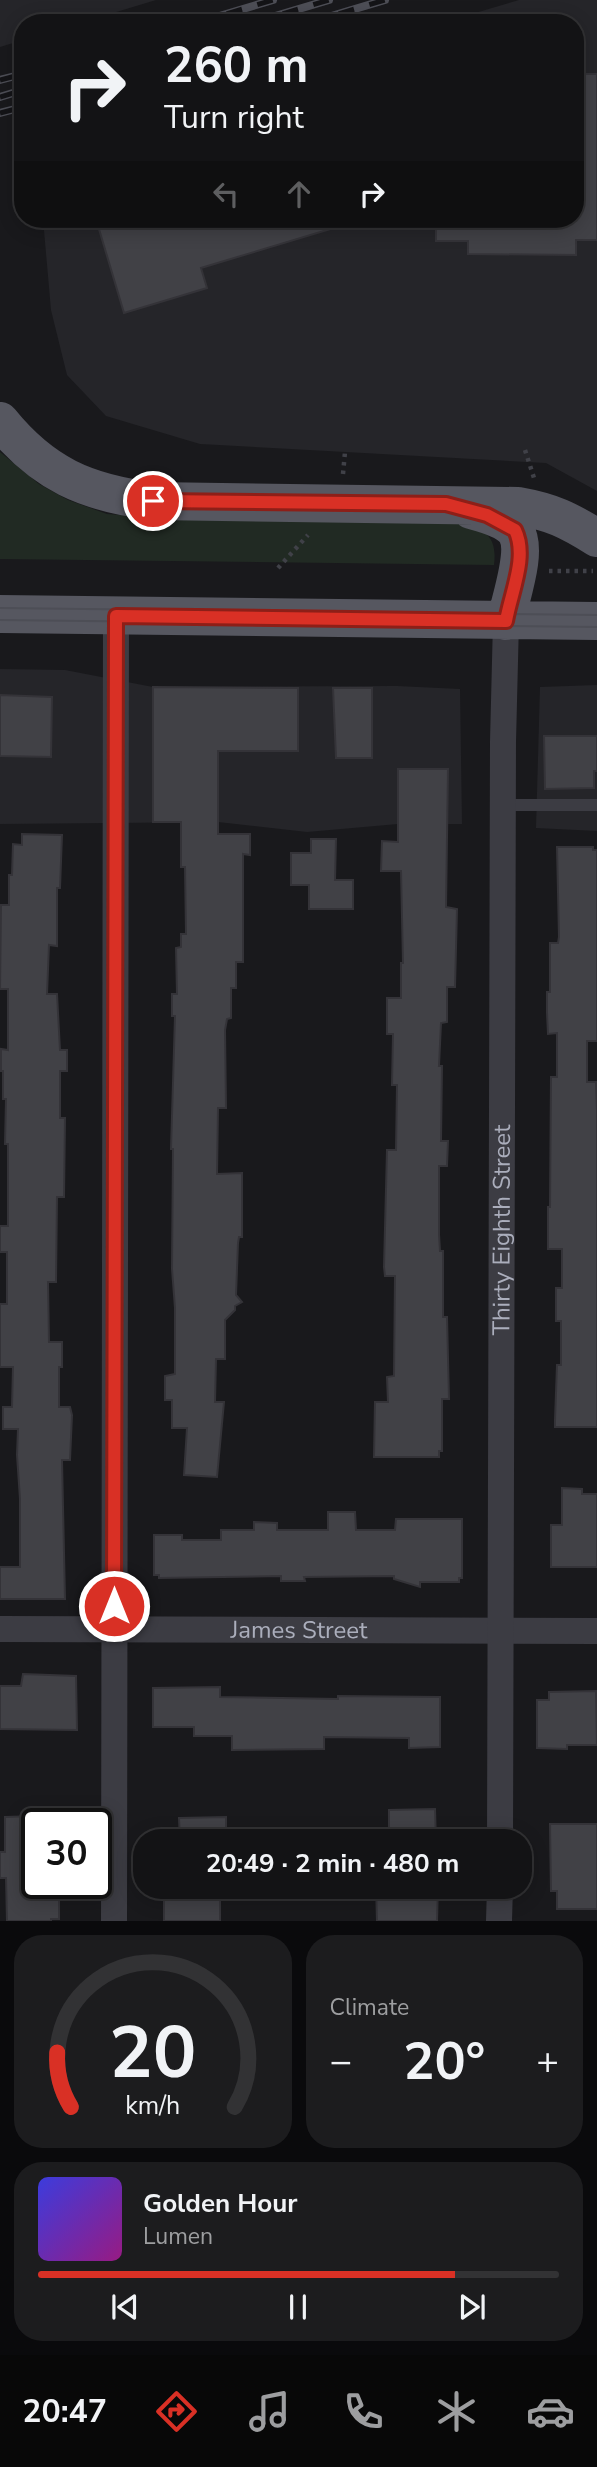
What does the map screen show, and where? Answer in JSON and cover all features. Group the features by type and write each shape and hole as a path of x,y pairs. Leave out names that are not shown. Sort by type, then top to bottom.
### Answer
{"main road":[{"path":"0,421 21,447 38,461 82,486 124,498 153,501 518,506 547,511 568,519 597,538"},
{"path":"446,504 487,515 515,530 520,546 519,561 506,621"},
{"path":"0,614 506,621 586,625"}],"street":[{"path":"114,1921 116,616"},
{"name":"Thirty Eighth Street","path":"500,1829 506,621"},
{"name":"James Street","path":"0,1629 597,1631"},
{"path":"499,1899 499,1921"}],"lane":[{"path":"503,805 597,805"}],"path":[{"path":"525,450 536,485"},
{"path":"343,478 345,452"},
{"path":"278,568 314,529"},
{"path":"548,571 597,571"}],"shaded area":[{"path":"0,0 156,0 110,14 14,14 14,43 0,47"},
{"path":"519,0 597,0 597,491 546,463 200,444 106,416 67,375 51,310 44,228 584,228 584,14 472,14"},
{"path":"0,452 39,484 68,500 107,514 174,519 466,522 490,538 494,549 494,565 0,559"},
{"path":"0,669 65,670 153,687 397,686 460,689 462,824 398,824 307,832 218,822 0,824"},
{"path":"597,685 597,831 536,828 540,687"}],"building":[{"path":"584,74 597,74 597,240 576,240 576,255 468,254 468,241 436,241 436,228 584,228"},
{"path":"99,228 334,228 201,268 207,288 124,313"},
{"path":"153,687 298,688 298,751 218,751 218,834 250,834 250,855 243,854 243,962 236,962 236,988 231,988 231,1018 227,1019 225,1030 226,1108 218,1108 217,1174 242,1173 242,1237 239,1237 238,1243 236,1295 242,1302 235,1306 235,1310 225,1320 225,1359 216,1359 215,1402 224,1402 217,1477 184,1475 187,1428 172,1428 172,1400 165,1400 165,1376 175,1374 171,1149 175,1016 172,1016 172,994 177,994 176,948 181,947 181,934 186,934 185,867 181,867 181,822 153,822"},
{"path":"333,688 372,688 372,758 336,758"},
{"path":"0,695 52,697 51,757 0,756"},
{"path":"544,736 597,736 594,788 545,789"},
{"path":"398,769 448,769 446,907 457,909 455,987 447,987 447,1022 441,1023 439,1066 442,1066 441,1141 448,1141 447,1166 439,1166 439,1234 440,1251 443,1251 443,1317 447,1317 449,1399 442,1399 442,1451 439,1451 439,1457 374,1457 375,1402 388,1402 387,1377 394,1376 395,1276 385,1276 384,1267 387,1150 396,1150 397,1085 392,1085 393,1034 387,1034 387,998 401,998 401,871 381,871 382,841 398,842"},
{"path":"22,834 62,835 60,888 57,888 57,946 49,945 47,994 57,994 60,1050 67,1050 67,1071 60,1071 60,1118 65,1118 64,1197 57,1197 56,1282 48,1282 49,1342 62,1342 59,1407 70,1407 72,1415 70,1460 62,1460 65,1599 0,1599 0,1567 20,1567 18,1429 3,1429 3,1407 12,1407 13,1367 0,1367 0,1304 7,1304 7,1252 0,1252 0,1226 8,1226 8,1144 5,1144 6,1099 3,1099 1,1049 8,1050 8,989 0,989 1,905 9,905 13,844 22,845"},
{"path":"311,839 336,839 335,880 353,880 353,909 309,909 309,885 291,885 291,853 311,853"},
{"path":"557,847 593,847 593,850 597,850 597,1041 587,1041 587,1082 596,1082 597,1109 597,1427 555,1427 557,1365 561,1365 561,1321 556,1321 556,1288 562,1288 562,1249 548,1249 551,1077 557,1077 557,1033 548,1034 547,992 550,992 550,943 558,943 559,937"},
{"path":"562,1488 582,1489 582,1494 597,1494 597,1567 551,1567 551,1525 562,1525"},
{"path":"328,1512 355,1512 356,1530 395,1530 396,1519 462,1519 462,1578 459,1578 459,1582 420,1582 420,1587 394,1579 394,1576 304,1577 305,1581 281,1581 281,1576 159,1578 159,1575 154,1575 154,1535 182,1535 182,1540 221,1540 221,1530 254,1530 254,1522 277,1523 277,1530 328,1530"},
{"path":"23,1674 76,1676 77,1730 0,1729 0,1686 21,1686"},
{"path":"220,1687 220,1697 440,1697 440,1747 409,1748 409,1738 324,1737 324,1749 232,1750 232,1736 194,1736 194,1727 153,1727 153,1688"},
{"path":"596,1691 597,1745 567,1745 567,1749 537,1748 537,1700 549,1700 549,1692"},
{"path":"435,1809 436,1829 389,1829 389,1810"},
{"path":"21,1816 21,1899 59,1899 59,1919 7,1921 6,1878 0,1878 0,1852 5,1852 5,1817"},
{"path":"226,1817 226,1829 179,1829 179,1818"},
{"path":"550,1824 597,1824 597,1909 557,1909 557,1891 551,1891"},
{"path":"164,1899 220,1899 220,1921 164,1921"},
{"path":"376,1899 438,1899 437,1921 377,1921"}],"tram line":[{"path":"0,608 597,615"},
{"path":"0,620 597,627"}],"railway":[{"path":"226,14 273,0"},
{"path":"282,14 329,0"},
{"path":"338,14 385,0"},
{"path":"0,80 14,76"},
{"path":"0,97 14,93"},
{"path":"0,113 14,109"}],"route":[{"path":"114,1606 116,616 506,621 520,546 515,530 500,520 446,504 153,501"}]}
